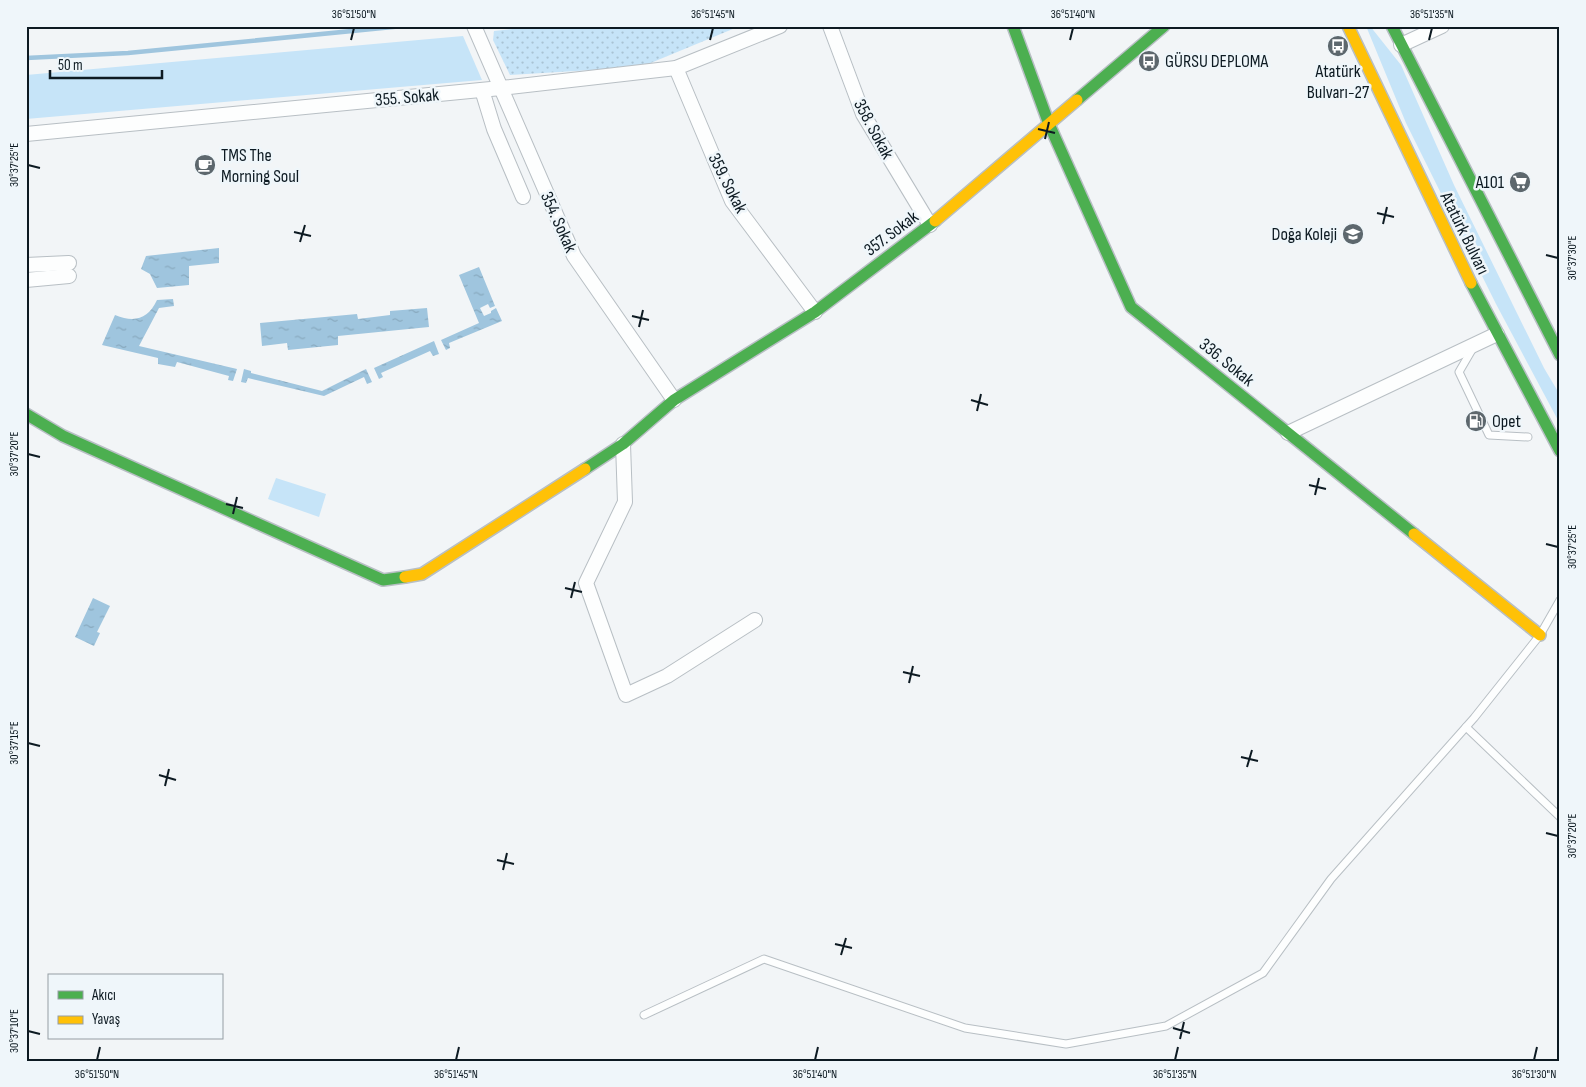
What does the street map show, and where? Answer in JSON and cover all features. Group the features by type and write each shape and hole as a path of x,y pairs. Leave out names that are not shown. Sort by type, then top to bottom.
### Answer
{"street":[{"name":"355. Sokak","path":"26,134 482,90 676,68 780,26"},
{"name":"358. Sokak","path":"830,26 863,114 930,225"},
{"name":"336. Sokak","path":"1013,26 1049,124 1131,307 1540,635"},
{"name":"357. Sokak","path":"26,414 63,436 383,580 422,574 623,444 674,400 815,312 930,225 1164,26"},
{"name":"Atatürk Bulvarı","path":"1348,26 1460,263 1560,452"},
{"path":"1384,26 1401,45 1442,26"},
{"name":"Atatürk Bulvarı","path":"1392,26 1560,355"},
{"name":"354. Sokak","path":"475,30 574,256 674,400"},
{"name":"359. Sokak","path":"676,68 732,201 815,312"},
{"path":"482,90 494,129 523,197"},
{"path":"26,265 69,269 26,280"},
{"path":"1288,433 1497,334"},
{"path":"623,444 625,502 586,582 626,695 668,676 756,620"}],"lane":[{"path":"1474,345 1459,372 1488,435 1528,437"},
{"path":"644,1015 764,959 965,1028 1066,1044 1166,1026 1263,973 1331,879 1466,727 1540,635 1560,600"},
{"path":"1466,727 1560,816"}],"shaded area":[{"path":"538,26 740,26 641,67 510,75 493,40 494,31"},
{"path":"1366,26 1370,26 1401,65 1454,185 1544,368 1560,395 1560,424 1496,304 1406,123"},
{"path":"463,36 482,80 26,119 26,75"},
{"path":"276,478 326,494 319,517 268,499"}],"water":[{"path":"219,248 219,263 189,266 189,285 157,288 150,274 141,269 146,256"},
{"path":"479,267 495,306 490,308 488,304 480,308 484,316 496,308 502,321 449,343 450,348 446,350 441,340 479,323 459,275"},
{"path":"173,299 174,306 159,308 139,346 237,369 233,381 228,380 229,376 177,362 175,367 158,364 158,358 102,345 115,315 129,319 140,318 149,311 157,300"},
{"path":"427,308 429,327 338,336 338,345 288,350 287,343 262,346 260,323 357,314 358,319 390,315 390,311"},
{"path":"434,341 439,354 433,356 430,351 381,373 383,377 379,379 374,368"},
{"path":"244,369 251,371 251,373 322,391 366,369 372,382 367,384 364,377 324,396 248,378 246,383 241,382"},
{"path":"93,598 110,606 97,632 100,633 94,646 75,637"}],"waterway":[{"path":"26,58 128,53 403,26"}],"traffic: fast":[{"path":"1013,26 1049,124 1131,307 1414,534"},
{"path":"1077,100 1164,26"},
{"path":"1392,26 1560,355"},
{"path":"585,469 623,444 674,400 815,312 935,221"},
{"path":"1471,283 1560,451"},
{"path":"26,414 63,436 383,580 405,577"}],"traffic: slow":[{"path":"1348,26 1471,283"},
{"path":"935,221 1077,100"},
{"path":"405,577 422,574 585,469"},
{"path":"1414,534 1540,635"}],"place":[{"name":"Atatürk Bulvarı-27","path":"1338,46"},
{"name":"GÜRSU DEPLOMA","path":"1149,61"},
{"name":"TMS The Morning Soul","path":"205,165"},
{"name":"A101","path":"1520,182"},
{"name":"Doğa Koleji","path":"1353,234"},
{"name":"Opet","path":"1476,421"}]}
